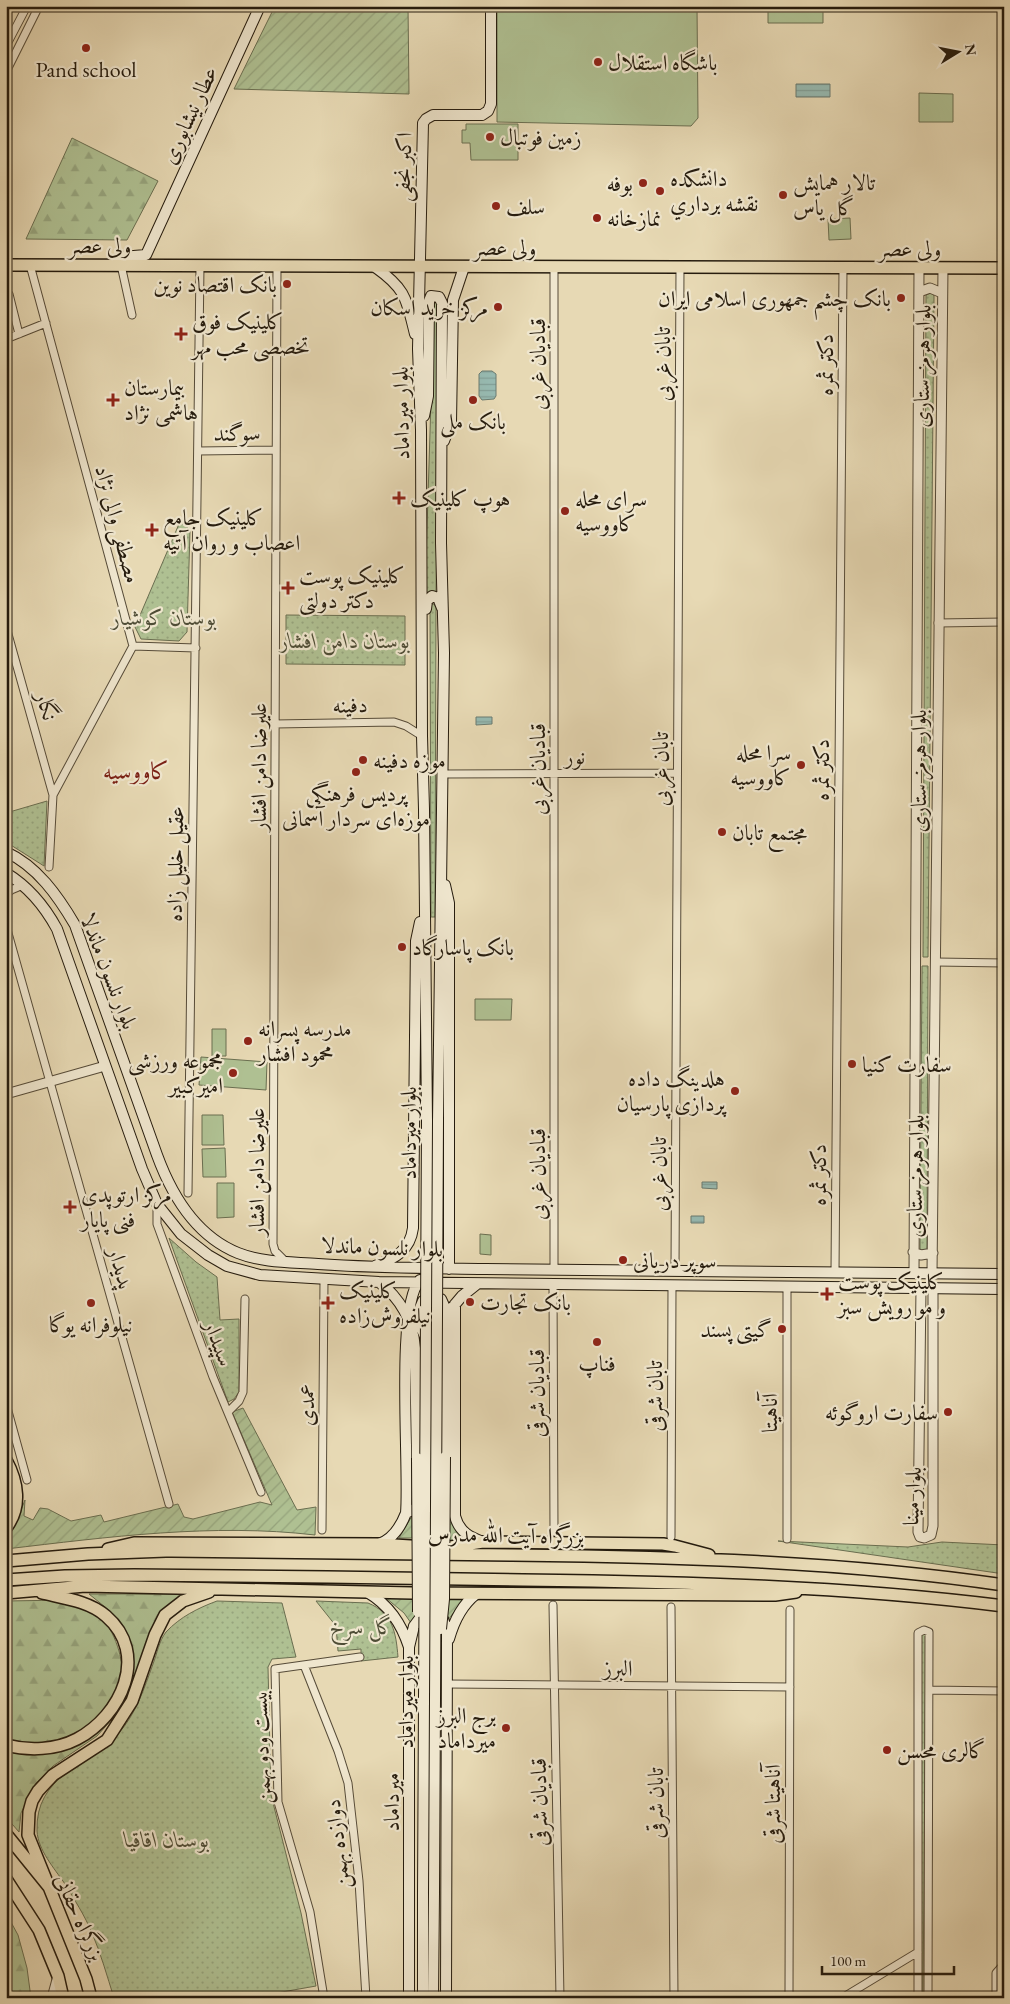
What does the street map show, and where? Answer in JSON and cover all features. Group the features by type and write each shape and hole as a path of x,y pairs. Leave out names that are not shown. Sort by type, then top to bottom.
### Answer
{"main road":[{"name":"عطار نیشابوری","path":"117,265 121,257 146,255 260,6"},
{"name":"اکبر نجفی","path":"416,267 423,123 426,119 433,116 481,115 489,110 491,104 491,6"},
{"name":"ولی عصر","path":"6,265 1004,268"},
{"path":"375,267 392,279 403,294 418,349"},
{"name":"بلوار میرداماد","path":"416,267 421,430 422,736 427,1121 422,1998"},
{"path":"442,450 451,422 453,300 464,267"},
{"name":"بلوار میرداماد","path":"421,430 428,396 429,301 431,296 436,295 441,300 442,316 443,774 438,1121 433,1998"},
{"path":"422,633 426,601 430,597 438,598 443,616"},
{"name":"بلوار نلسون ماندلا","path":"6,852 22,861 44,881 74,925 159,1162 182,1207 200,1228 224,1246 250,1257 286,1262 371,1268 1002,1274"},
{"path":"442,868 449,903 448,1269"},
{"name":"بلوار نلسون ماندلا","path":"6,872 39,900 49,914 63,943 142,1169 158,1204 181,1234 208,1255 227,1266 260,1276 406,1283 1002,1289"},
{"path":"371,1268 398,1256 406,1248 412,1236 414,1208 416,941 424,904"},
{"path":"414,1208 421,1218 432,1223 442,1220 449,1210"},
{"path":"406,1283 412,1276 407,1268"},
{"path":"379,1544 392,1537 406,1513 406,1344 410,1307 417,1283 431,1268"},
{"path":"1002,1274 1002,1289"},
{"path":"379,1282 397,1298 409,1321 415,1348 418,1598 424,1665"},
{"path":"446,1316 462,1296 477,1284"},
{"path":"406,1513 421,1506 430,1494 432,1352 420,1327 418,1313 423,1301 434,1297 441,1299 445,1304 446,1316 444,1600 435,1664"},
{"path":"456,1304 456,1516 457,1524 462,1531 472,1538 484,1542"},
{"path":"6,1460 14,1476 17,1497 14,1516 6,1528"},
{"path":"88,1554 134,1543 379,1544 448,1549 484,1542 663,1544 728,1560"},
{"name":"بزرگراه آیت الله مدرس","path":"6,1561 88,1554 166,1551 670,1557 844,1568 1004,1585"},
{"name":"بزرگراه آیت الله مدرس","path":"6,1580 65,1576 190,1575 700,1582 824,1588 1004,1606"},
{"path":"6,1580 34,1592 78,1602 105,1615 121,1635 127,1653 125,1684 113,1708 103,1720 87,1733 70,1742 50,1747 29,1748 6,1745"},
{"path":"6,1593 85,1586 476,1594 775,1595 824,1588"},
{"path":"49,1887 28,1835 29,1812 38,1791 60,1769 107,1740 132,1701 155,1635 169,1610 201,1594 239,1589"},
{"name":"میرداماد","path":"367,1592 380,1599 392,1612 406,1636 409,1647 409,1998"},
{"path":"447,1647 458,1615 476,1594"},
{"path":"409,1647 417,1621 425,1615 434,1615 443,1619 445,1622 447,1647 446,1998"},
{"path":"410,1735 419,1745 427,1748 438,1747 447,1738"},
{"path":"410,1785 418,1771 428,1765 441,1767 447,1774"},
{"name":"بزرگراه حقانی","path":"6,1834 49,1887 86,1979 91,1998"},
{"name":"بزرگراه حقانی","path":"6,1879 39,1930 58,1976 63,1998"}],"street":[{"path":"6,46 27,6"},
{"path":"6,72 39,6"},
{"name":"مصطفی والی نژاد","path":"30,265 133,646"},
{"path":"117,265 132,315"},
{"name":"عقیل خلیل زاده","path":"188,1193 200,266"},
{"name":"علیرضا دامن افشار","path":"277,267 273,1244 275,1251 286,1262"},
{"name":"قبادیان غربی","path":"554,267 554,1270"},
{"name":"تابان غربی","path":"675,1271 680,268"},
{"name":"دکتر ثمره","path":"835,1273 843,268"},
{"name":"بلوار هرمز ستاری","path":"914,1273 919,268"},
{"name":"بلوار هرمز ستاری","path":"932,1274 943,268"},
{"path":"919,292 930,288 942,293"},
{"path":"9,294 19,334"},
{"path":"6,339 46,323"},
{"name":"سوگند","path":"198,451 276,450"},
{"path":"938,623 1004,622"},
{"name":"نگار","path":"6,627 53,795"},
{"path":"49,867 53,795 133,646 196,648"},
{"name":"دفینه","path":"275,724 394,722 406,726 422,736"},
{"name":"نور","path":"443,774 677,773"},
{"path":"6,895 11,890 23,885"},
{"name":"پدیدار","path":"6,926 170,1504"},
{"path":"936,962 1004,962"},
{"path":"6,1094 105,1066"},
{"name":"سپیدار","path":"158,1204 157,1224 228,1412 261,1492"},
{"path":"913,1252 921,1255 932,1253"},
{"name":"عمدی","path":"322,1530 324,1280"},
{"name":"قبادیان شرقی","path":"553,1284 554,1532"},
{"name":"تابان شرقی","path":"671,1536 672,1286"},
{"name":"آناهیتا","path":"787,1287 787,1539"},
{"name":"بلوار مینا","path":"921,1288 918,1532 920,1537 924,1538 931,1535 933,1526 933,1288"},
{"path":"228,1412 239,1401 243,1392 245,1298"},
{"path":"920,1302 925,1300 933,1302"},
{"path":"6,1404 27,1480"},
{"name":"قبادیان شرقی","path":"553,1605 560,1998"},
{"name":"تابان شرقی","path":"671,1607 674,1998"},
{"name":"آناهیتا شرقی","path":"789,1998 790,1610"},
{"path":"918,1998 918,1632 924,1630 929,1632 928,1998"},
{"path":"304,1665 360,1657"},
{"name":"بیست ودو بهمن","path":"304,1665 276,1669 278,1802 310,1912 324,1998"},
{"name":"دوازده بهمن","path":"304,1665 338,1751 348,1783 359,1881 366,1998"},
{"name":"البرز","path":"447,1684 790,1687"},
{"path":"929,1690 1004,1691"},
{"path":"842,1998 918,1952"},
{"path":"996,1998 996,1973 1004,1964"},
{"path":"52,1998 58,1976"}],"green space":[{"path":"275,6 408,6 409,94 234,89"},
{"name":"باشگاه استقلال","path":"497,6 697,6 698,118 691,126 497,122"},
{"path":"768,6 823,6 823,23 768,23"},
{"path":"919,93 953,94 953,122 919,122"},
{"name":"زمین فوتبال","path":"466,124 518,124 518,160 471,160 470,143 462,143 462,130 466,130"},
{"path":"72,138 158,181 127,240 26,239"},
{"path":"850,218 851,239 829,240 828,219"},
{"path":"932,292 934,296 928,957 923,957 926,295"},
{"path":"436,301 440,306 436,593 429,592 425,594 434,303"},
{"name":"بوستان کوشیار","path":"179,524 185,524 190,531 187,632 179,641 141,639 135,627"},
{"path":"432,604 436,608 435,917 431,917 430,608"},
{"name":"بوستان دامن افشار","path":"286,615 405,616 405,665 286,664"},
{"path":"47,801 44,866 6,842 6,813"},
{"path":"922,966 928,966 927,1251 920,1250"},
{"path":"475,999 512,999 511,1020 475,1020"},
{"path":"212,1029 226,1029 226,1056 212,1056"},
{"name":"مجموعه ورزشی امیرکبیر","path":"201,1057 267,1062 266,1090 199,1085"},
{"path":"202,1115 223,1115 224,1145 202,1145"},
{"path":"225,1148 226,1177 203,1177 202,1149"},
{"path":"217,1183 234,1183 234,1217 217,1218"},
{"path":"480,1234 491,1235 491,1255 480,1254"},
{"path":"169,1238 196,1262 217,1277 220,1320 239,1319 239,1392 234,1399 228,1402"},
{"path":"243,1408 297,1510 316,1507 315,1535 238,1530 199,1531 122,1536 6,1549 6,1536 16,1523 25,1500 24,1516 33,1520 40,1508 48,1509 71,1521 101,1515 104,1522 178,1504 184,1517 193,1519 260,1502 272,1505 232,1412"},
{"path":"6,1470 11,1488 11,1500 6,1518"},
{"path":"412,1516 412,1538 399,1538"},
{"path":"449,1522 454,1522 463,1540 448,1543"},
{"path":"778,1541 908,1547 942,1542 1004,1545 1004,1574"},
{"path":"89,1594 185,1594 165,1608 154,1624 136,1681 124,1706 97,1736 53,1766 36,1783 21,1813 19,1832 6,1817 6,1750 76,1743 129,1681 118,1621 110,1611"},
{"path":"413,1596 415,1621 411,1623 404,1613 386,1598"},
{"path":"447,1596 469,1597 461,1603 448,1620 445,1618"},
{"path":"66,1600 100,1617 112,1632 119,1651 122,1669 122,1677 117,1692 93,1722 60,1741 43,1745 6,1741 6,1601"},
{"name":"بوستان اقاقیا","path":"217,1601 282,1603 296,1657 272,1659 268,1667 271,1795 301,1913 316,1986 248,1998 114,1998 89,1927 76,1902 47,1859 40,1845 37,1831 39,1812 45,1797 54,1784 106,1745 118,1734 130,1718 139,1701 160,1643 166,1632 190,1614"},
{"name":"گل سرخ","path":"316,1601 368,1603 376,1607 383,1612 392,1625 398,1657 361,1661 361,1649 338,1651 336,1626"},
{"path":"921,1633 926,1633 923,1998 922,1998"},
{"path":"6,1913 18,1935 27,1968 31,1998 6,1998"}],"water":[{"path":"796,84 830,84 830,97 796,97"},
{"path":"482,371 492,371 496,374 496,396 494,399 482,400 479,396 479,374"},
{"path":"476,717 492,717 492,724 476,725"},
{"path":"702,1182 717,1182 717,1189 702,1188"},
{"path":"691,1216 704,1216 704,1223 691,1223"}],"place":[{"name":"Pand school","path":"86,48"},
{"name":"باشگاه استقلال","path":"598,62"},
{"name":"زمین فوتبال","path":"490,137"},
{"name":"بوفه","path":"643,183"},
{"name":"دانشكده نقشه برداري","path":"660,191"},
{"name":"تالار همایش گل یاس","path":"783,195"},
{"name":"سلف","path":"496,206"},
{"name":"نمازخانه","path":"597,218"},
{"name":"بانک اقتصاد نوین","path":"287,284"},
{"name":"بانک چشم جمهوری اسلامی ایران","path":"901,298"},
{"name":"مرکز خرید اسکان","path":"498,307"},
{"name":"کلینیک فوق تخصصی محب مهر","path":"181,334"},
{"name":"بیمارستان هاشمی نژاد","path":"113,400"},
{"name":"بانک ملی","path":"473,400"},
{"name":"هوپ کلینیک","path":"399,498"},
{"name":"سرای محله کاووسیه","path":"565,511"},
{"name":"کلینیک جامع اعصاب و روان آتیه","path":"152,530"},
{"name":"کلینیک پوست دکتر دولتى","path":"288,588"},
{"name":"موزه دفینه","path":"363,760"},
{"name":"سرا محله کاووسیه","path":"801,765"},
{"name":"پردیس فرهنگی موزه‌ای سردار آسمانی","path":"356,772"},
{"name":"مجتمع تابان","path":"722,832"},
{"name":"بانک پاسارگاد","path":"402,947"},
{"name":"مدرسه پسرانه محمود افشار","path":"248,1041"},
{"name":"سفارت کنیا","path":"852,1064"},
{"name":"مجموعه ورزشی امیرکبیر","path":"233,1073"},
{"name":"هلدینگ داده پردازی پارسیان","path":"735,1091"},
{"name":"مرکز ارتوپدی فنی پایار","path":"70,1207"},
{"name":"سوپر دریانی","path":"623,1260"},
{"name":"کلینیک پوست و مو رویش سبز","path":"827,1294"},
{"name":"بانک تجارت","path":"470,1302"},
{"name":"نیلوفرانه یوگا","path":"91,1303"},
{"name":"کلینیک نیلفروش‌زاده","path":"328,1303"},
{"name":"گیتی پسند","path":"782,1329"},
{"name":"فناپ","path":"597,1342"},
{"name":"سفارت اروگوئه","path":"948,1412"},
{"name":"برج البرز میرداماد","path":"506,1728"},
{"name":"گالری محسن","path":"887,1750"}],"district":[{"name":"کاووسیه","path":"136,770"}]}
